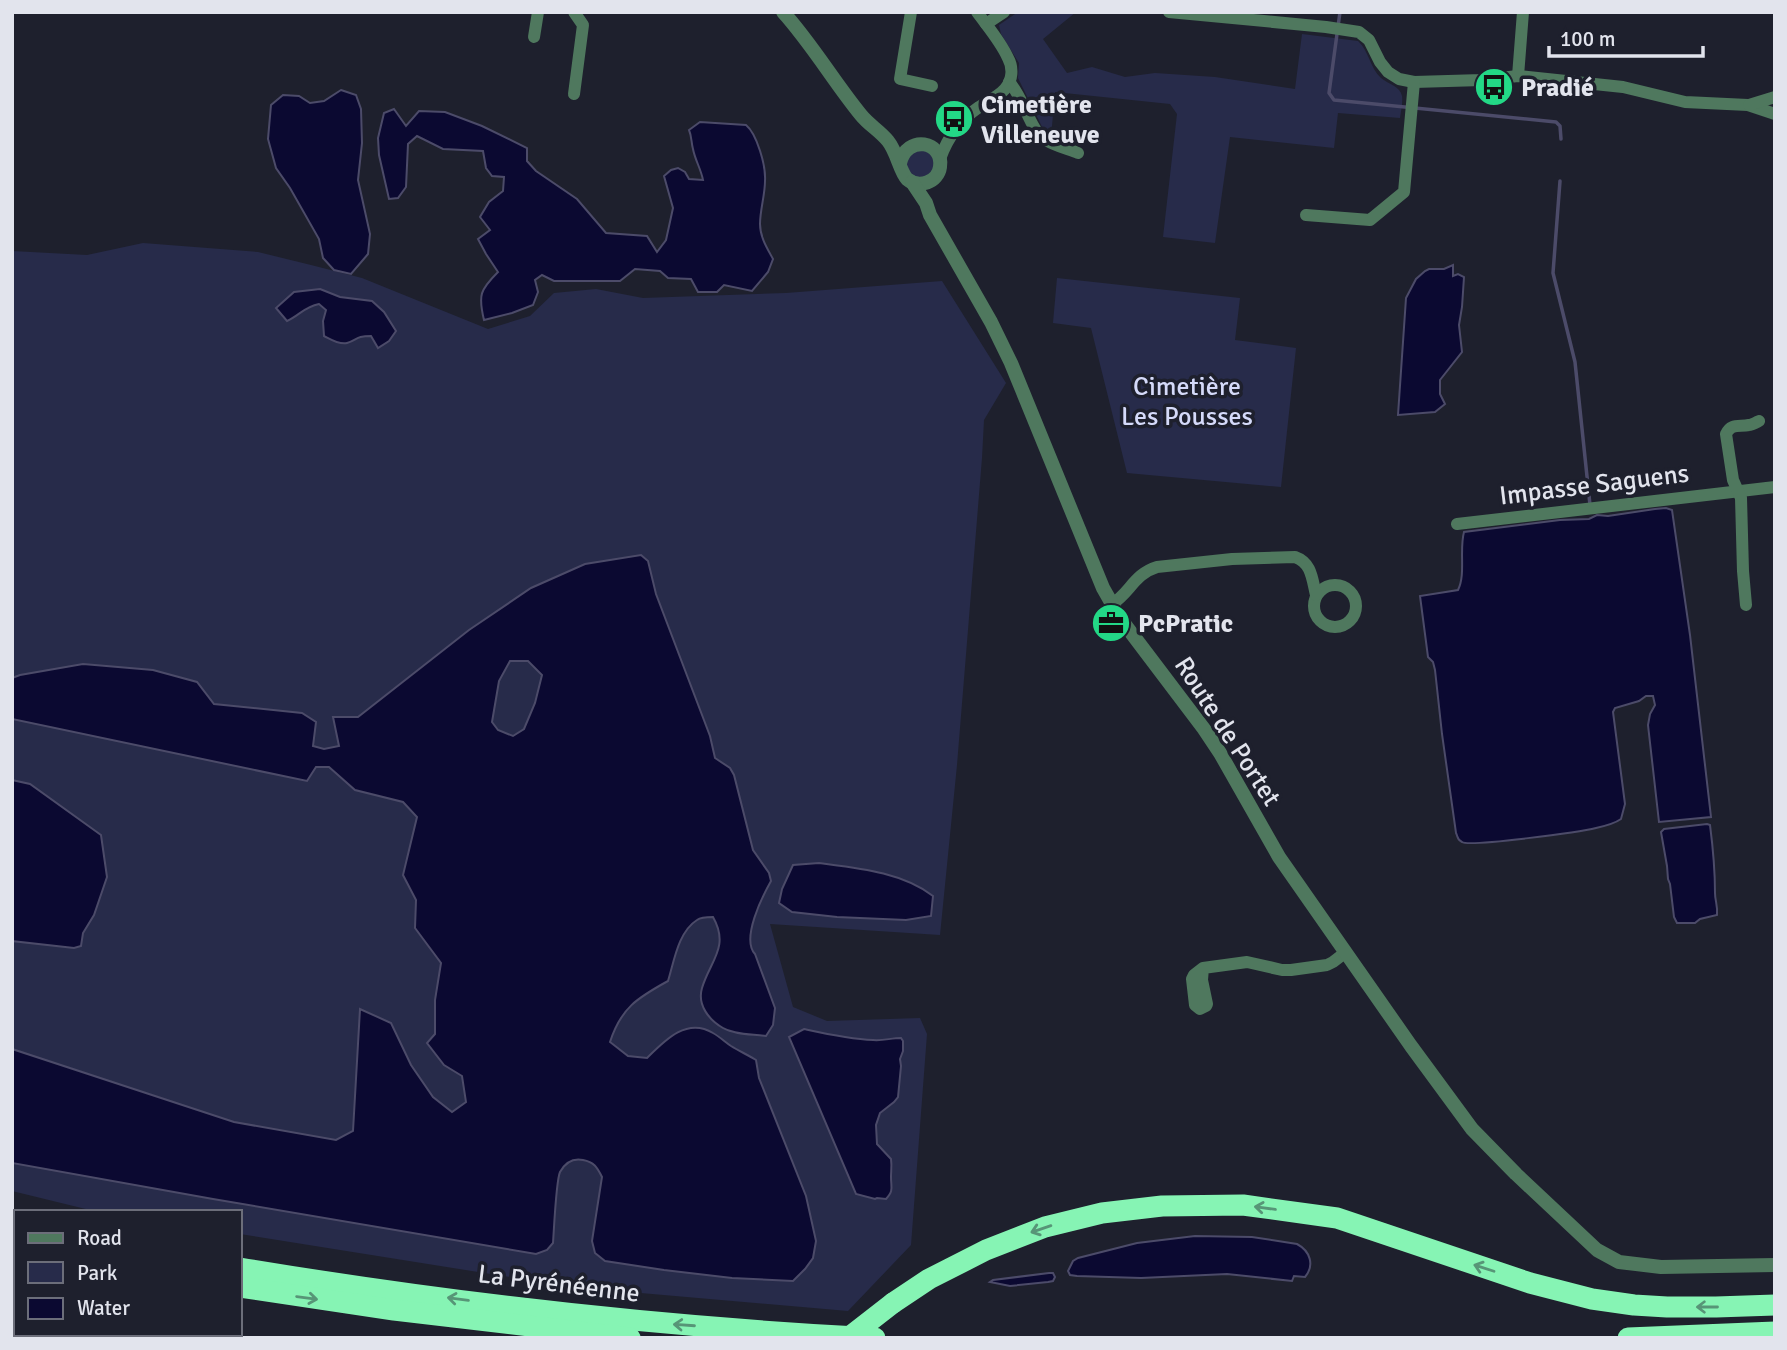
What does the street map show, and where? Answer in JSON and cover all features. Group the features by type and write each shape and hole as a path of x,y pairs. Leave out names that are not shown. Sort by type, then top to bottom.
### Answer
{"highway":[{"path":"848,1338 929,1279 986,1251 1045,1227 1102,1213 1162,1206 1242,1205 1337,1218 1530,1283 1592,1299 1667,1307 1775,1305"},
{"name":"La Pyrénéenne","path":"242,1268 523,1308 673,1324 875,1338"},
{"name":"La Pyrénéenne","path":"242,1287 394,1310 630,1338"},
{"path":"1628,1338 1775,1332"}],"street":[{"path":"534,37 538,12"},
{"path":"574,12 583,25 574,94"},
{"path":"783,12 862,116 887,139 903,174 912,182 924,184 934,179"},
{"path":"911,12 900,79 932,86"},
{"path":"926,203 940,170 940,159 952,134 974,110 1005,89 1012,72 1009,59 978,12"},
{"path":"986,24 1004,12"},
{"path":"1169,12 1250,17 1359,32 1369,40 1388,72 1399,79 1413,82 1518,76 1623,87 1685,102 1748,105 1775,114"},
{"path":"1518,76 1523,12"},
{"path":"1009,82 1044,140 1078,153"},
{"path":"1306,215 1370,220 1404,192 1413,82"},
{"path":"1748,105 1775,97"},
{"path":"900,163 906,150 952,134"},
{"path":"887,139 933,148 940,159"},
{"name":"Route de Portet","path":"912,182 926,203 1011,363 1103,588 1112,604 1220,753 1279,857 1472,1129 1597,1251 1619,1262 1661,1267 1775,1265"},
{"path":"1746,605 1741,498 1733,480 1727,434 1728,429 1733,426 1751,425 1759,421"},
{"name":"Impasse Saguens","path":"1457,523 1775,487"},
{"path":"1112,604 1146,570 1232,559 1296,557 1304,560 1309,566 1316,595"},
{"path":"1203,968 1247,962 1291,970 1327,965 1346,952"}],"green space":[{"path":"1018,12 1076,12 1043,39 1067,73 1092,67 1125,77 1155,73 1215,77 1295,89 1302,34 1358,41 1377,74 1401,93 1400,118 1338,113 1334,148 1230,137 1215,243 1163,237 1177,114 1170,104 1055,92 1051,137 1047,137 1018,78 1019,63 1001,34 999,25"},
{"path":"913,151 928,151 934,161 932,173 919,179 906,171 907,156"},
{"path":"143,243 258,252 362,278 488,329 530,316 554,293 596,289 643,298 786,293 942,281 1006,383 984,420 957,765 940,935 770,924 793,1007 827,1021 920,1018 927,1034 911,1245 848,1311 572,1287 242,1234 242,1210 90,1210 12,1191 12,251 87,255"},
{"name":"Cimetière Les Pousses","path":"1057,278 1240,298 1235,340 1296,348 1281,487 1127,473 1091,328 1053,323"}],"water":[{"path":"341,90 356,95 361,109 362,143 358,180 370,234 368,254 351,274 334,270 323,258 319,239 276,168 268,139 271,105 283,95 299,96 310,103 324,101"},
{"path":"394,109 406,126 419,111 445,112 527,148 527,161 536,171 577,199 606,233 647,236 657,252 666,240 673,208 664,176 678,168 685,172 689,179 703,180 689,130 700,122 746,125 757,143 764,167 765,186 760,229 773,259 768,272 752,291 724,285 717,292 698,292 691,279 668,278 660,271 635,269 620,281 554,281 542,275 535,280 538,292 533,305 484,320 482,293 498,272 478,239 490,230 480,217 489,202 503,191 504,177 492,176 486,168 483,151 443,149 417,136 408,144 406,187 398,198 389,199 378,138 384,113"},
{"path":"1453,265 1453,276 1458,274 1464,277 1459,325 1462,352 1440,380 1440,394 1445,404 1435,412 1398,415 1406,298 1416,279 1425,271"},
{"path":"320,289 340,297 372,301 384,312 396,331 389,341 378,348 371,336 341,343 324,336 323,321 326,310 319,304 287,321 276,308 294,292"},
{"path":"1666,508 1672,510 1690,635 1711,817 1659,822 1648,725 1655,705 1653,696 1646,696 1639,701 1615,708 1613,712 1625,804 1621,819 1612,824 1549,836 1469,843 1460,841 1456,833 1435,670 1428,657 1420,596 1458,590 1462,577 1464,532"},
{"path":"641,555 648,561 656,594 710,736 715,758 730,768 734,775 753,850 769,873 771,881 754,918 750,939 775,1008 773,1025 766,1036 728,1030 713,1021 705,1011 701,1000 702,988 717,954 720,937 713,917 709,917 697,920 685,932 668,981 647,993 625,1012 610,1042 628,1056 647,1058 677,1033 685,1029 703,1029 756,1060 759,1078 806,1196 816,1241 813,1258 805,1269 793,1281 732,1278 605,1261 595,1253 592,1241 602,1177 595,1166 583,1160 570,1162 560,1172 553,1243 547,1250 536,1254 12,1163 12,1049 234,1122 336,1140 353,1131 360,1009 391,1023 411,1065 433,1097 452,1112 466,1102 462,1076 444,1065 427,1043 435,1034 435,1000 441,963 415,928 416,900 403,875 417,817 403,802 355,790 329,767 316,767 307,781 12,719 12,678 83,664 153,670 197,682 214,704 302,713 316,722 313,746 324,749 339,746 333,717 358,717 469,630 531,588 585,564","holes":["510,661 528,661 542,675 535,703 524,729 513,736 498,730 492,722 499,681"]},
{"path":"12,780 30,784 101,835 107,877 94,915 83,933 81,946 74,948 12,941"},
{"path":"1710,825 1712,842 1717,915 1695,923 1677,923 1661,832 1664,829"},
{"path":"819,863 879,872 907,881 933,896 931,916 906,920 837,917 792,912 779,903 793,865"},
{"path":"804,1029 855,1039 901,1038 903,1041 898,1097 880,1113 876,1125 877,1144 891,1159 891,1189 886,1199 856,1194 789,1037"},
{"path":"1195,1236 1252,1237 1297,1244 1308,1254 1310,1268 1305,1277 1294,1276 1292,1281 1227,1274 1141,1278 1077,1276 1070,1275 1068,1271 1073,1261 1078,1258 1137,1243"},
{"path":"1053,1273 1053,1281 1010,1286 990,1282 993,1280"}],"waterway":[{"path":"1340,12 1329,93 1334,100 1556,122 1560,126 1561,139"},
{"path":"1560,181 1553,273 1575,362 1590,505"}],"place":[{"name":"Pradié","path":"1494,87"},
{"name":"Cimetière Villeneuve","path":"954,119"},
{"name":"PcPratic","path":"1111,623"}]}
